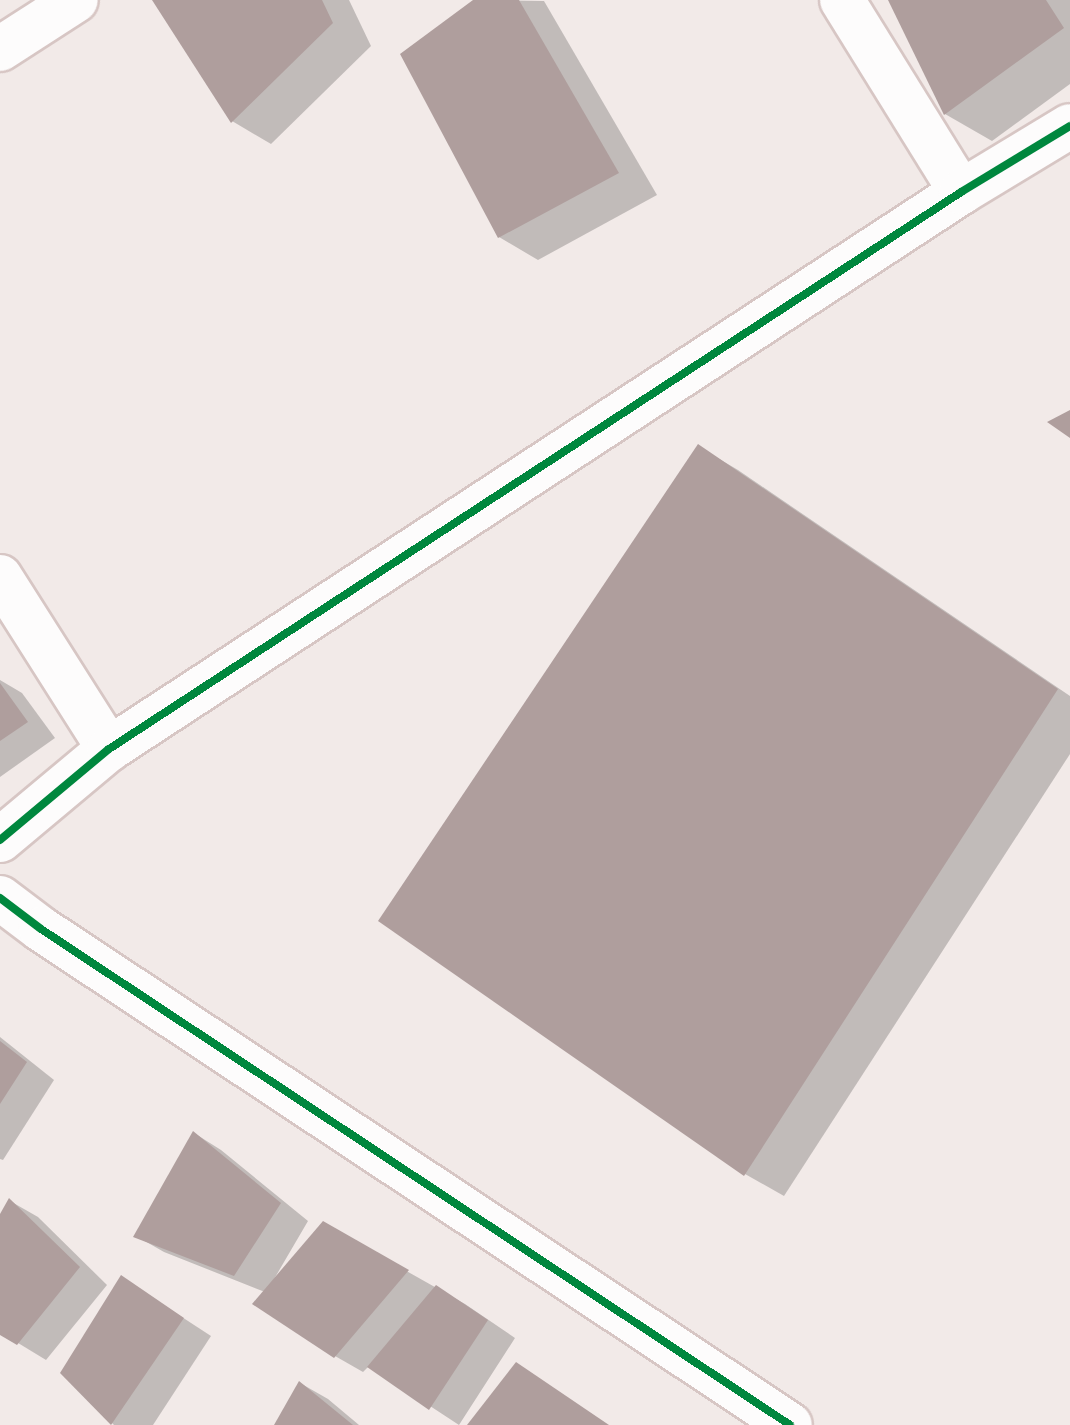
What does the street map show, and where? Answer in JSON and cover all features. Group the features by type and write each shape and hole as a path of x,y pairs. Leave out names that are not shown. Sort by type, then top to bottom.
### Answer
{"street":[{"path":"0,49 76,0"},
{"path":"842,0 961,192"},
{"path":"0,840 109,749 961,192 1070,126"},
{"path":"0,577 109,749"},
{"path":"0,898 41,929 790,1425"}],"building":[{"path":"152,0 322,0 333,23 231,123"},
{"path":"473,0 519,0 619,173 498,238 400,54"},
{"path":"888,0 1046,0 1064,28 944,115"},
{"path":"1070,410 1070,438 1047,422"},
{"path":"698,444 1058,689 744,1176 378,921"},
{"path":"0,683 28,722 0,741"},
{"path":"0,1041 27,1062 0,1104"},
{"path":"193,1131 281,1203 234,1276 133,1237"},
{"path":"9,1198 80,1267 17,1345 0,1335 0,1214"},
{"path":"323,1221 409,1270 334,1358 252,1304"},
{"path":"121,1275 184,1318 111,1425 60,1373"},
{"path":"436,1285 488,1320 429,1410 367,1367"},
{"path":"516,1362 609,1425 467,1425"},
{"path":"299,1381 353,1425 274,1425"}],"cycle path":[{"path":"0,840 109,749 961,192 1070,126"},
{"path":"0,898 41,929 790,1425"}]}
